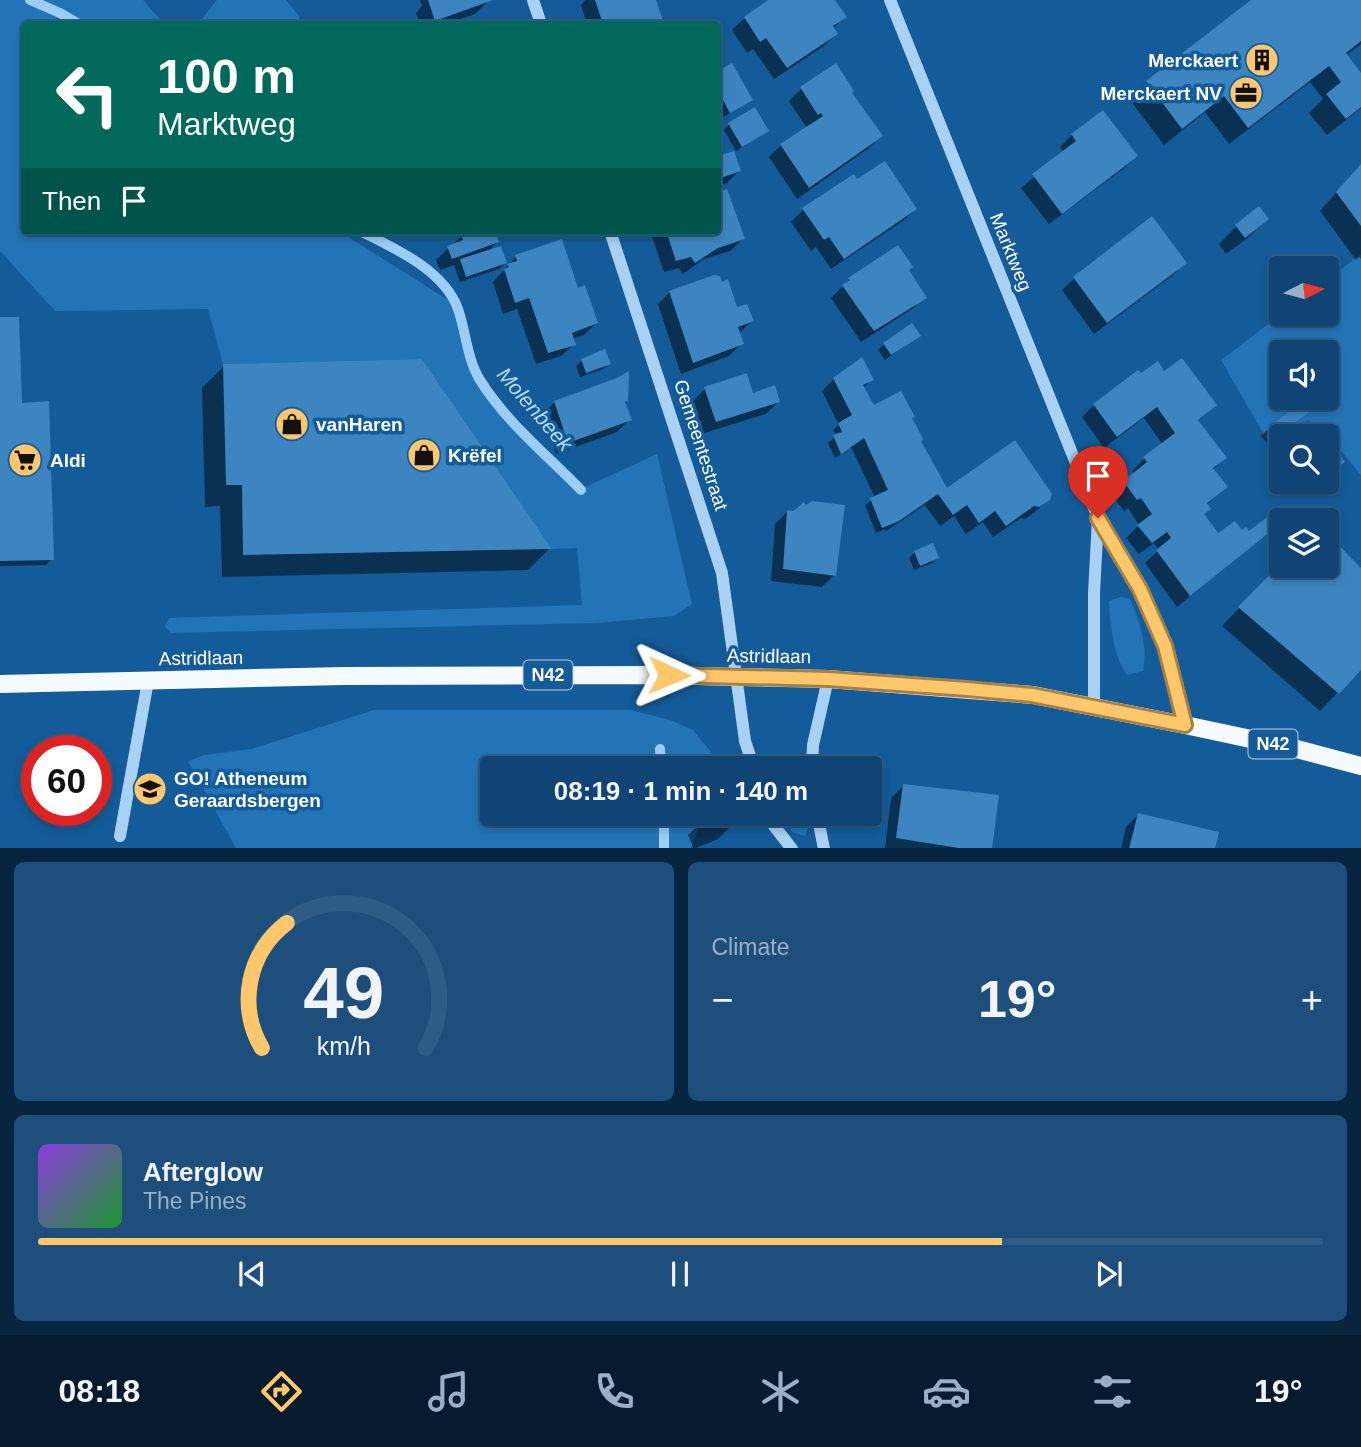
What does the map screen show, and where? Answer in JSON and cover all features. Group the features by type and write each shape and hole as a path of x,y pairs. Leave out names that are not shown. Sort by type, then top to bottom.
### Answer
{"main road":[{"name":"Astridlaan","path":"0,684 344,676 736,676 828,679 1032,695 1293,748 1361,766"}],"street":[{"path":"533,0 540,21"},
{"name":"Marktweg","path":"890,0 1098,518 1140,589 1165,646 1185,725"},
{"name":"Gemeentestraat","path":"611,235 722,573 745,741 750,756"},
{"name":"Marktweg","path":"1094,707 1094,593 1098,518"},
{"path":"813,756 828,679"},
{"path":"120,835 148,681"},
{"path":"774,826 791,848"},
{"path":"819,826 824,848"}],"shaded area":[{"path":"0,0 143,0 161,21 21,21 21,235 345,235 456,305 471,360 488,392 512,422 581,489 657,454 692,604 674,616 596,623 170,633 165,626 169,618 582,605 577,548 552,549 422,359 223,364 208,309 55,311 0,251"},
{"path":"217,0 286,0 300,17 297,21 200,21"},
{"path":"1361,254 1361,475 1339,448 1339,424 1313,424 1308,420 1302,424 1269,424 1269,443 1221,360 1269,324 1269,326 1339,326 1339,271"},
{"path":"1121,597 1130,599 1144,643 1143,671 1127,675 1115,649 1109,610 1109,601"},
{"path":"374,710 631,710 673,721 693,730 714,756 480,756 480,826 699,826 691,848 236,848 188,761 204,755 252,749"},
{"path":"789,826 808,826 805,836 792,832"}],"building":[{"path":"428,0 493,0 435,21"},
{"path":"595,0 656,0 663,21 602,21"},
{"path":"768,0 835,0 847,17 833,26 838,34 787,68 766,38 760,42 744,17"},
{"name":"Merckaert","path":"1251,0 1361,0 1361,41 1346,53 1361,73 1361,107 1346,119 1326,94 1341,82 1329,66 1248,128 1224,96 1182,129 1146,81"},
{"path":"732,63 753,100 730,113 721,96 721,69"},
{"path":"836,63 854,91 852,93 883,136 809,188 780,144 823,116 821,113 818,115 800,87"},
{"path":"755,107 769,131 742,147 728,123"},
{"path":"1103,110 1138,156 1062,214 1032,174 1076,141 1071,134"},
{"path":"734,151 741,171 721,178 721,155"},
{"path":"885,161 917,209 844,259 829,237 824,240 802,208 854,174 857,179"},
{"path":"1361,164 1361,226 1336,192"},
{"path":"727,189 745,239 718,248 695,263 691,257 676,261 667,235 721,235 721,191"},
{"path":"1259,206 1269,219 1245,238 1235,225"},
{"path":"1152,216 1187,263 1107,323 1073,277"},
{"path":"461,235 496,235 499,242 452,259 447,246 463,240"},
{"path":"562,239 578,288 585,285 598,323 572,333 576,345 548,353 529,298 515,303 504,269 509,267 507,264 517,261 515,255"},
{"path":"898,245 913,267 909,270 927,298 874,331 842,285 850,280 848,278"},
{"path":"501,246 507,263 466,277 460,259"},
{"path":"714,275 720,276 722,282 728,279 737,307 747,304 754,321 738,327 744,344 693,363 669,291"},
{"name":"Aldi","path":"0,317 19,317 22,403 49,401 54,560 0,561"},
{"path":"912,323 921,336 891,355 883,343"},
{"path":"605,349 611,364 586,373 581,359"},
{"path":"862,357 874,380 863,385 874,405 901,391 915,417 912,418 923,439 921,441 947,488 1015,440 1052,494 1050,500 1039,507 1034,506 1006,526 995,511 979,523 967,505 953,515 938,494 899,521 882,528 870,498 888,490 864,438 841,454 833,435 842,432 838,423 852,415 833,378"},
{"path":"1182,358 1217,405 1198,420 1227,458 1213,468 1228,487 1207,503 1211,509 1204,514 1218,533 1235,521 1242,530 1246,527 1249,531 1269,516 1269,533 1190,596 1156,550 1171,538 1167,532 1152,543 1137,525 1152,514 1141,498 1137,500 1123,481 1147,462 1143,457 1175,433 1157,407 1117,437 1093,404 1138,370 1141,373 1158,361 1164,371"},
{"path":"422,359 552,549 243,555 242,485 226,485 223,364"},
{"path":"629,371 628,401 625,402 632,420 568,443 554,401"},
{"path":"747,373 753,393 775,385 780,402 716,422 704,387"},
{"path":"1292,410 1312,410 1293,424 1273,424"},
{"path":"1339,454 1345,462 1339,466"},
{"path":"812,501 845,505 836,576 783,569 787,510 793,511 804,502 806,505"},
{"path":"933,543 939,558 920,566 914,551"},
{"path":"1339,545 1361,568 1361,670 1339,694 1238,607 1269,575 1269,578 1339,578"},
{"path":"903,784 999,795 992,848 959,848 896,838"},
{"path":"1138,813 1219,832 1215,848 1129,848"}],"waterway":[{"name":"Molenbeek","path":"30,0 74,21"},
{"name":"Molenbeek","path":"368,235 416,262 442,283 458,309 469,354 490,395 514,424 581,490"},
{"name":"Molenbeek","path":"660,749 660,756"},
{"name":"Molenbeek","path":"664,826 664,848"}],"place":[{"name":"Merckaert","path":"1262,60"},
{"name":"Merckaert NV","path":"1246,93"},
{"name":"vanHaren","path":"292,424"},
{"name":"Krëfel","path":"424,455"},
{"name":"Aldi","path":"25,460"},
{"name":"GO! Atheneum Geraardsbergen","path":"150,789"}],"route":[{"path":"669,675 828,679 1032,695 1185,725 1165,646 1140,589 1098,518"}]}
